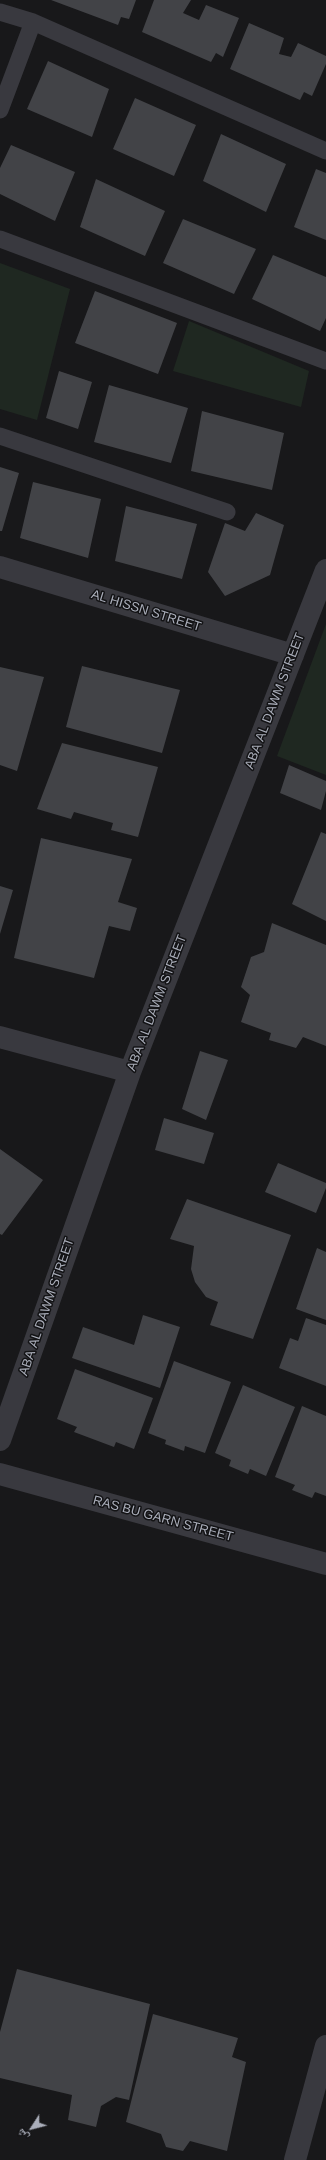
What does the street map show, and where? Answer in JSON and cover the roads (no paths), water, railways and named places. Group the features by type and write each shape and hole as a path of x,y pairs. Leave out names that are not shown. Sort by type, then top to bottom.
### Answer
{"street":[{"name":"AL HISSN STREET","path":"0,567 293,655"},
{"name":"ABA AL DAWM STREET","path":"0,1440 130,1072 326,570"},
{"path":"0,1037 130,1072"},
{"name":"RAS BU GARN STREET","path":"0,1474 326,1564"},
{"path":"295,2160 326,2046"}],"lane":[{"path":"0,12 33,22 326,151"},
{"path":"0,110 33,22"},
{"path":"0,239 326,361"},
{"path":"0,436 227,512"}]}
